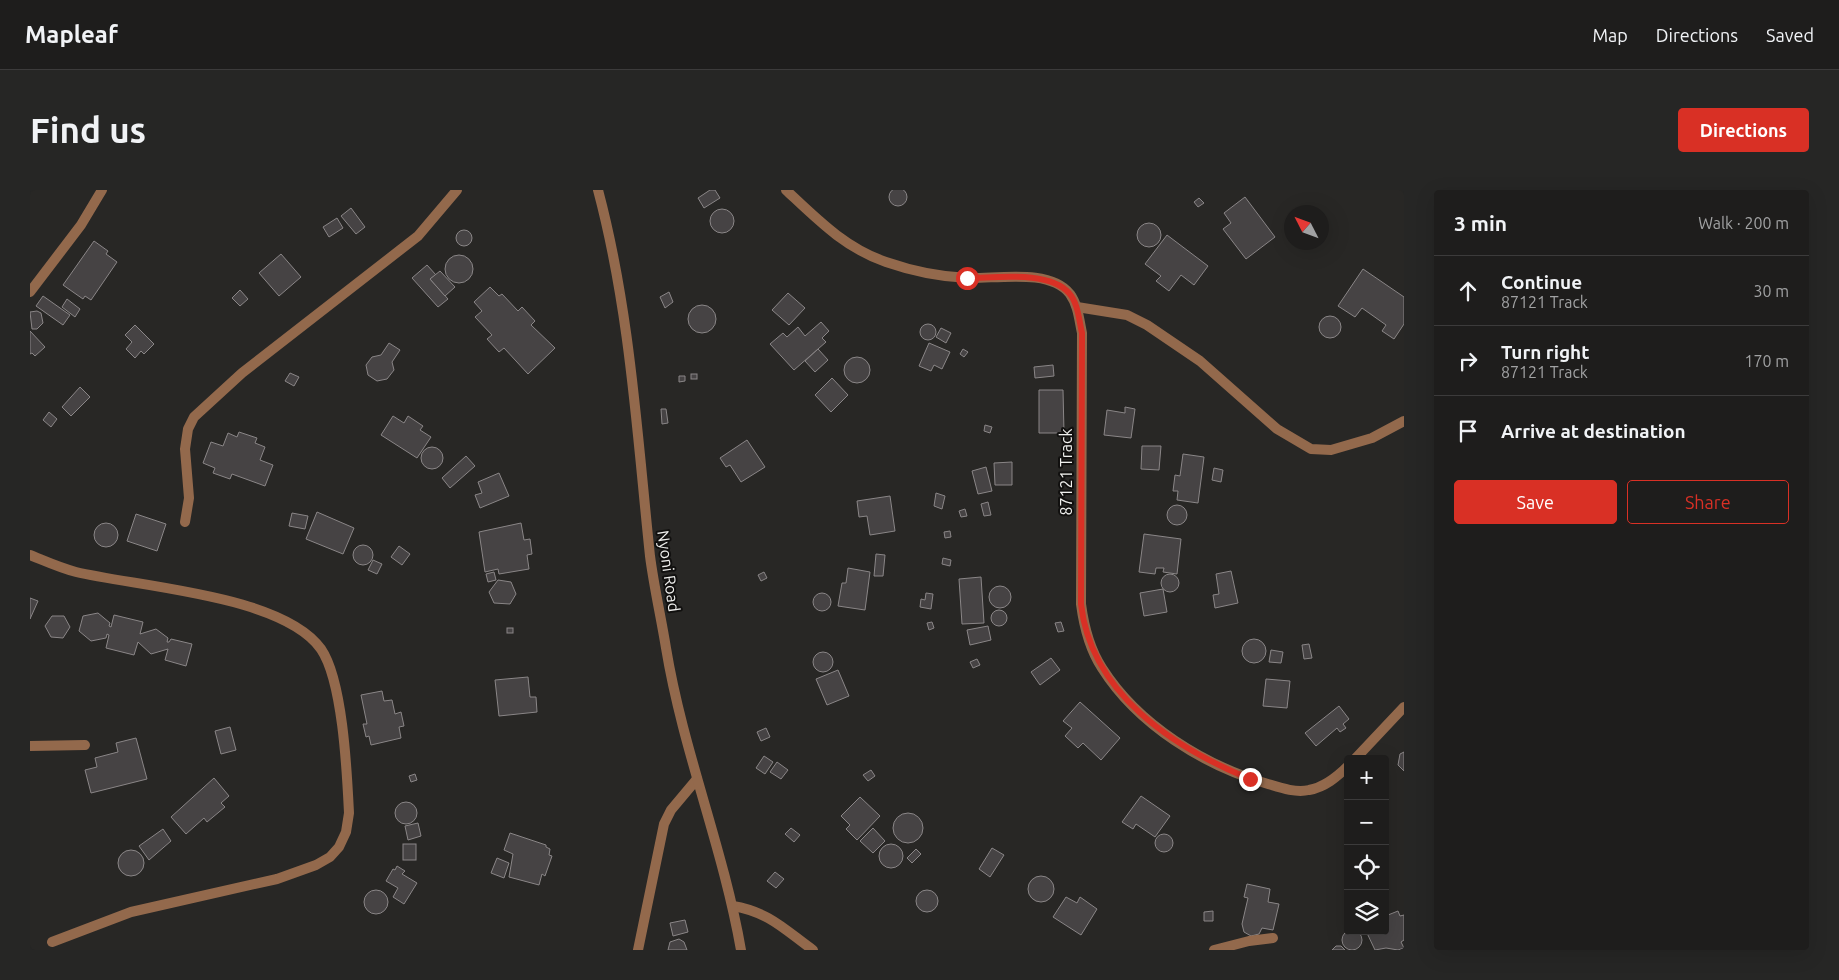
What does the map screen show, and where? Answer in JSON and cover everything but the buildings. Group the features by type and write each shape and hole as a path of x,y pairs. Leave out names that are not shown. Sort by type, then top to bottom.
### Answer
{"street":[{"path":"30,292 71,239 102,190"},
{"path":"185,522 189,498 186,449 188,429 194,418 206,404 242,373 418,236 457,190"},
{"name":"Nyoni Road","path":"598,190 620,293 630,359 651,558 669,666 682,728 722,859 733,906 740,950"},
{"path":"786,190 837,237 864,254 888,263 930,274 967,278 1029,278 1049,280 1069,293 1077,307 1127,314 1147,325 1200,361 1277,429 1311,449 1331,450 1340,448 1372,438 1404,421"},
{"name":"87121 Track","path":"1077,307 1082,341 1081,604 1084,626 1090,647 1102,669 1135,708 1158,727 1217,765 1250,779 1287,790 1308,790 1324,785 1344,769"},
{"path":"30,555 76,572 235,602 269,612 294,625 309,637 321,649 335,683 349,813 346,832 339,847 330,857 316,865 267,881 131,912 52,942"},
{"path":"1359,755 1404,707"},
{"path":"30,746 85,745"},
{"path":"638,950 664,824 671,810 697,780"},
{"path":"733,906 752,909 766,915 813,950"},
{"path":"1214,950 1249,941 1273,938"}],"route":[{"path":"967,278 1029,278 1049,280 1069,293 1077,307 1082,333 1081,604 1084,626 1090,647 1102,669 1118,689 1135,708 1158,727 1189,749 1217,765 1250,779"}]}
